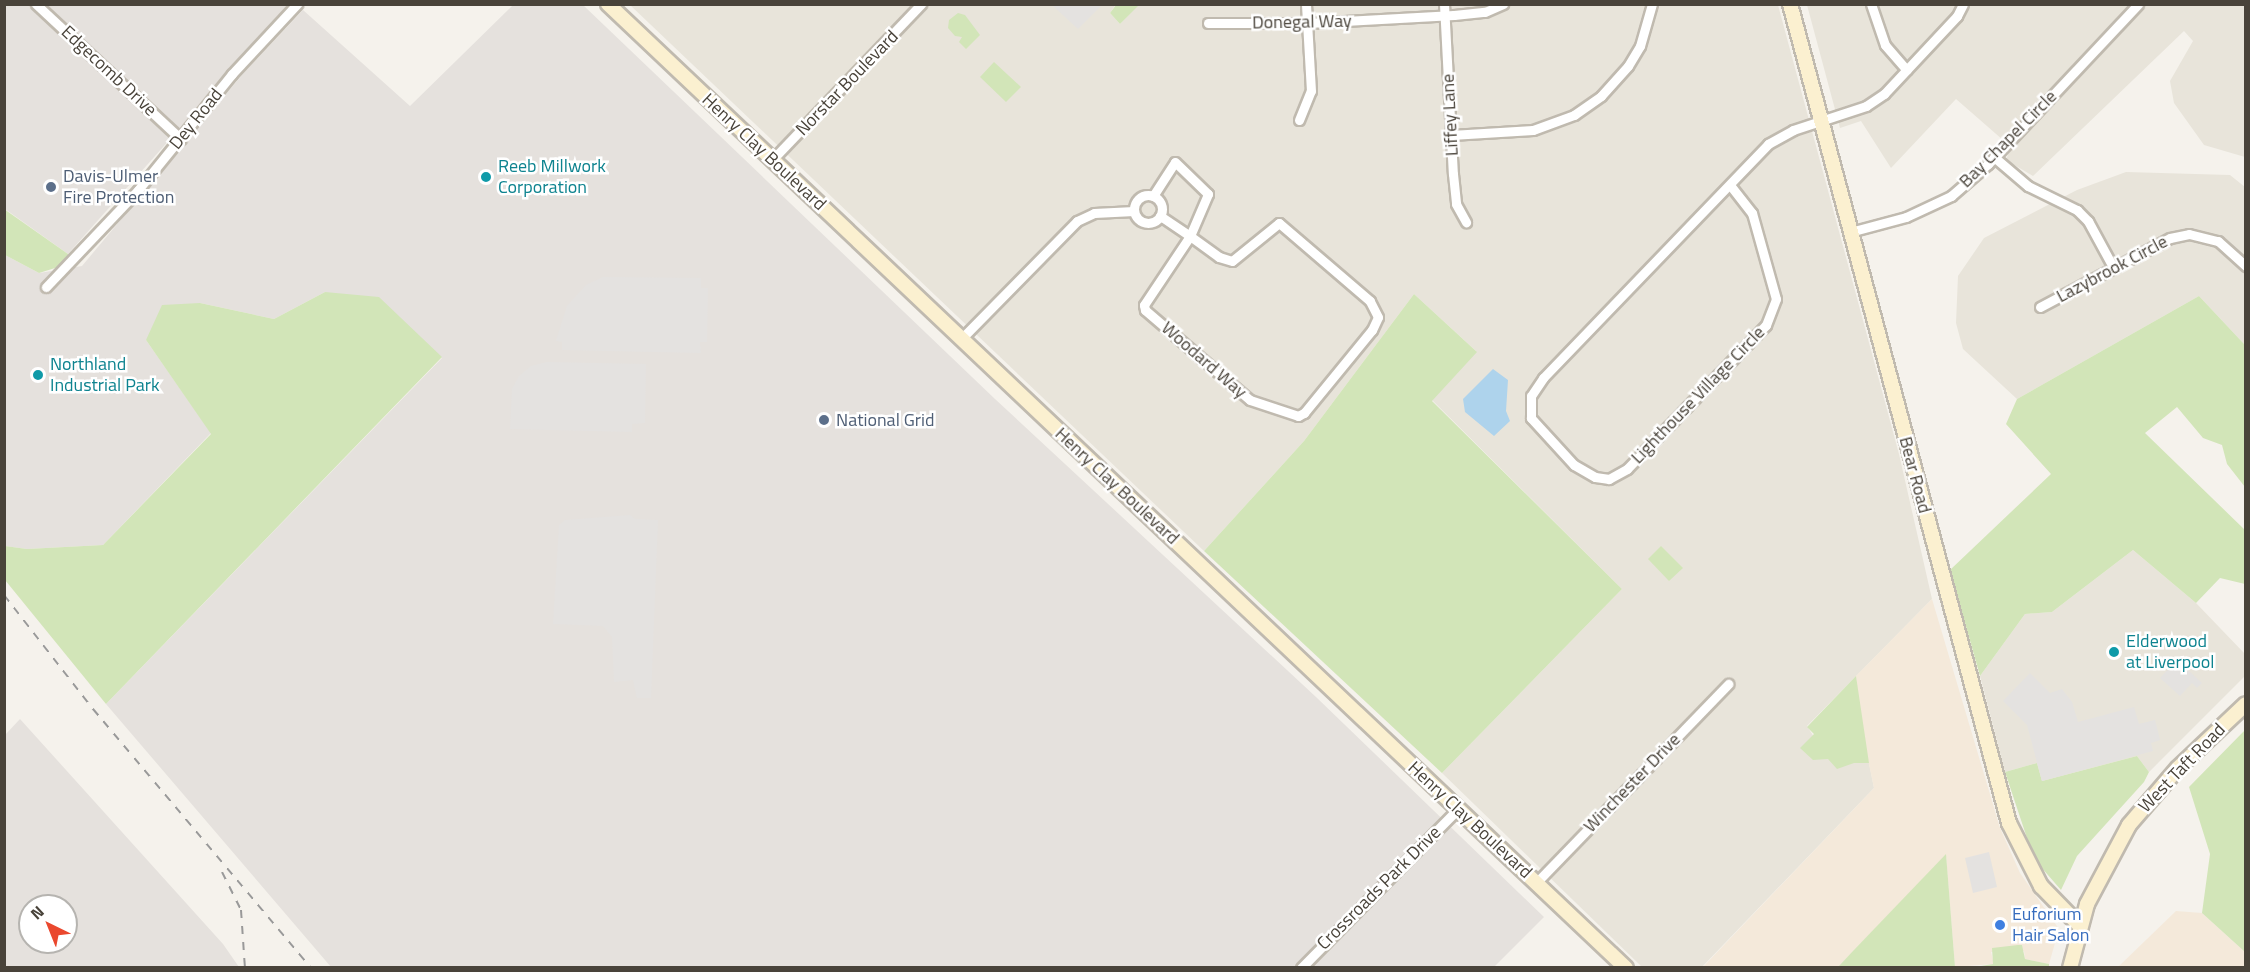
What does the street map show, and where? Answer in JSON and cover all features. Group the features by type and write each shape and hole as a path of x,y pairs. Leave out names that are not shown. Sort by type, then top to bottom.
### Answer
{"main road":[{"name":"Henry Clay Boulevard","path":"608,4 1626,968"},
{"name":"Bear Road","path":"1790,4 2009,822 2041,886 2080,926"},
{"name":"West Taft Road","path":"2070,968 2080,926 2094,887 2129,825 2178,768 2246,704"}],"street":[{"name":"Edgecomb Drive","path":"36,4 181,139"},
{"name":"Dey Road","path":"46,286 98,235 181,139 232,74 297,4"},
{"name":"Norstar Boulevard","path":"772,160 921,4"},
{"path":"1299,120 1311,91 1306,4"},
{"name":"Liffey Lane","path":"1444,4 1450,135 1456,204 1466,222"},
{"name":"Donegal Way","path":"1208,23 1308,23 1445,16 1485,12 1503,4"},
{"path":"1450,135 1533,130 1574,115 1600,96 1628,66 1640,46 1652,4"},
{"path":"1871,4 1885,45 1907,70"},
{"name":"Lighthouse Village Circle","path":"1730,185 1752,213 1776,298 1767,325 1627,469 1609,479 1595,477 1574,465 1531,418 1531,396 1543,378 1768,144 1793,130 1821,123 1866,106 1907,70 1957,16 1962,4"},
{"name":"Bay Chapel Circle","path":"1850,232 1937,205 1994,157 2138,4"},
{"path":"1994,157 2028,186 2077,210 2088,221 2113,267"},
{"name":"Woodard Way","path":"1134,211 1140,198 1154,196 1175,162 1208,194 1190,236 1144,305 1145,310 1250,400 1298,417 1304,413 1372,330 1378,317 1370,301 1279,223 1232,261 1190,236 1161,216"},
{"path":"961,339 1077,221 1094,213 1134,211 1144,222 1151,223 1161,216 1162,206 1154,196"},
{"name":"Lazybrook Circle","path":"2040,307 2170,238 2189,234 2218,241 2246,266"},
{"name":"Winchester Drive","path":"1536,883 1728,684"},
{"name":"Crossroads Park Drive","path":"1301,968 1458,809"}],"shaded area":[{"path":"1116,4 1110,13 1120,24 1139,4 1778,5 1899,454 1932,599 1807,726 1828,759 1869,763 1874,788 1702,967 1642,967 1442,773 1622,589 1432,400 1476,351 1414,294 1304,441 1204,551 630,5"},
{"path":"5,5 289,5 68,254 5,209"},
{"name":"National Grid","path":"513,5 583,5 995,399 1316,697 1544,917 1493,968 331,967 106,704 442,358 325,292 274,319 200,303 146,340 211,433 103,545 27,549 5,546 5,255 39,273 82,266 242,75 303,10 410,106"},
{"path":"1052,5 1102,5 1078,29"},
{"path":"1807,5 2245,5 2245,157 2204,145 2174,103 2170,81 2193,41 2184,31 2033,176 2006,160 2011,147 1956,99 1891,168 1861,121 1840,128"},
{"path":"2126,172 2230,175 2245,187 2245,345 2199,296 2017,399 1963,349 1956,323 1958,276 1984,238 2077,190"},
{"path":"603,277 701,278 701,288 708,288 707,342 700,342 701,353 562,350 562,342 556,341 567,306 586,285"},
{"path":"547,362 646,364 645,423 632,424 632,432 510,429 512,389 519,376 531,366"},
{"path":"630,515 635,519 658,520 651,698 637,698 633,680 614,682 612,637 603,626 553,624 559,525 565,520"},
{"path":"2133,550 2196,603 2245,654 2245,676 2149,772 2137,756 2042,781 2037,763 2005,772 1980,676 2025,614 2052,612"},
{"path":"1932,599 2000,828 2020,873 2059,929 2049,964 2025,959 2024,951 1991,952 1994,964 1955,967 1946,855 1838,967 1702,968 1874,788 1860,722 1856,676"},
{"path":"2177,660 2202,683 2197,688 2192,683 2180,696 2160,678"},
{"path":"2030,673 2050,693 2062,689 2072,702 2078,722 2134,707 2139,724 2155,720 2160,740 2151,743 2153,751 2042,781 2027,725 2003,701"},
{"path":"20,719 223,944 239,967 5,967 5,735"},
{"path":"1989,852 1997,887 1973,893 1965,858"},
{"path":"2176,911 2202,913 2245,952 2245,967 2118,967"}],"green space":[{"path":"1116,5 1139,5 1120,24 1110,13"},
{"path":"958,13 965,15 980,35 966,49 959,42 962,37 955,36 948,28 949,20"},
{"path":"994,62 1021,87 1006,102 980,77"},
{"path":"4,209 68,254 68,264 39,273 5,255"},
{"path":"325,292 379,297 442,357 106,704 5,580 5,546 27,549 103,545 211,434 146,340 162,305 200,303 274,319"},
{"path":"1414,294 1477,352 1432,401 1622,589 1442,773 1204,551 1304,441"},
{"path":"2199,296 2245,345 2245,487 2227,464 2222,445 2203,438 2177,407 2145,433 2245,530 2245,584 2220,578 2196,603 2133,550 2052,612 2025,614 1980,676 1950,570 2051,474 2006,424 2017,399"},
{"path":"1661,546 1683,568 1669,581 1648,559"},
{"path":"1856,676 1869,763 1854,763 1837,769 1828,759 1813,760 1800,748 1814,734 1807,727"},
{"path":"2245,730 2245,952 2202,913 2210,854 2189,787"},
{"path":"2137,756 2149,772 2144,782 2077,856 2061,890 2034,859 2005,772 2037,763 2042,781"},
{"path":"1946,854 1955,967 1838,967 1853,951"},
{"path":"2022,945 2025,959 2049,964 2049,967 1975,967 1993,964 1992,948"}],"water":[{"path":"1493,369 1508,380 1506,411 1510,421 1494,436 1465,412 1463,399"}],"railway":[{"path":"4,595 93,709 311,968"},
{"path":"222,872 241,910 245,968"}],"place":[{"name":"Reeb Millwork Corporation","path":"486,177"},
{"name":"Davis-Ulmer Fire Protection","path":"51,187"},
{"name":"Northland Industrial Park","path":"38,375"},
{"name":"National Grid","path":"824,420"},
{"name":"Elderwood at Liverpool","path":"2114,652"},
{"name":"Euforium Hair Salon","path":"2000,925"}]}
